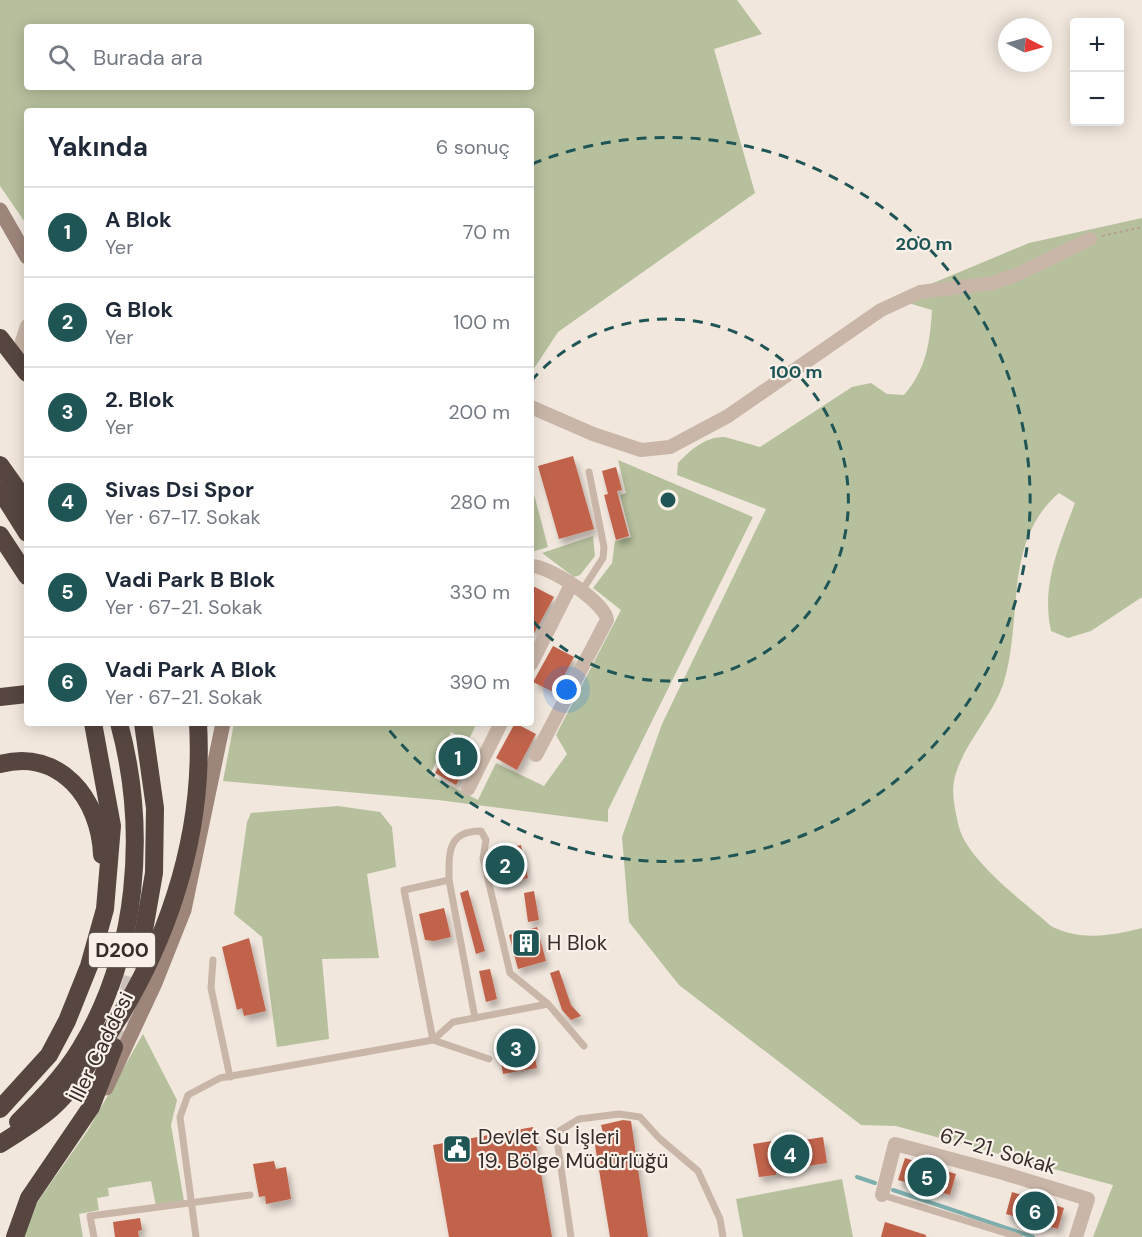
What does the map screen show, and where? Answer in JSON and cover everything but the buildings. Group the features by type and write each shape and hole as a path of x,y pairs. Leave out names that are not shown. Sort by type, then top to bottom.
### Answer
{"highway":[{"path":"0,338 24,369"},
{"path":"0,465 24,499"},
{"path":"0,490 24,527"},
{"path":"0,535 24,571"},
{"path":"0,697 24,694"},
{"name":"D200","path":"0,1109 49,1055 67,1022 105,909 112,826 94,726"},
{"name":"D200","path":"0,1142 50,1090 80,1050 101,1008 122,952 136,825 128,756 120,726"},
{"path":"143,726 155,808 154,873 143,936"},
{"path":"0,1142 54,1107 106,1038 136,989 177,893 190,842 200,759 198,726"},
{"path":"0,750 44,765"},
{"path":"0,764 20,759 52,767 80,787 94,811 102,850 98,933"},
{"path":"15,1237 29,1198 91,1107 114,1047"}],"street":[{"path":"0,210 24,252"},
{"path":"534,408 593,434 641,450 670,447 728,416 881,310 920,292 993,283 1018,274 1090,239"},
{"path":"24,335 22,341 24,351"},
{"path":"534,567 546,569 601,606 607,620 536,755"},
{"path":"534,659 576,589"},
{"name":"İller Caddesi","path":"29,1198 49,1177 91,1117 125,1052 155,984 184,910 222,726"},
{"path":"468,789 500,726"},
{"name":"67-21. Sokak","path":"882,1195 895,1144 1088,1199 1077,1237"}],"lane":[{"path":"576,589 603,558 604,547 589,472"},
{"path":"475,1018 448,880 449,858 453,842 468,831 481,831 486,840 483,858 510,973 548,1004 584,1046"},
{"path":"433,1040 404,890 448,880"},
{"path":"213,960 211,988 230,1077"},
{"path":"433,1040 453,1022 548,1004"},
{"path":"196,1237 180,1117 188,1095 220,1078 433,1040 489,1059"},
{"path":"571,1237 556,1133 579,1119 619,1114 640,1117 659,1138 698,1171 720,1219 723,1237"},
{"path":"94,1237 90,1216 250,1195"},
{"path":"882,1195 1019,1237"}],"path":[{"path":"1090,239 1142,227"}],"green space":[{"path":"0,0 737,0 762,34 714,49 755,193 558,332 534,368 534,108 24,108 24,221 0,186"},
{"path":"1142,218 1142,597 1091,631 1068,638 1051,631 1048,598 1053,566 1075,503 1059,493 1041,513 1029,534 1022,558 1013,634 1003,685 960,761 953,786 959,827 973,853 998,880 1051,926 1073,934 1096,936 1142,928 1142,1237 1093,1237 1113,1185 896,1126 861,1125 679,985 629,922 622,837 662,724 766,509 677,475 678,463 710,439 725,437 760,447 852,387 871,383 887,394 904,395 922,366 930,334 932,310 895,299 1029,243"},
{"path":"618,460 753,517 608,810 608,822 438,800 223,781 233,726 476,726 468,741 451,732 430,775 478,800 496,763 544,786 567,754 556,735 621,610 593,588 612,563 615,541 631,537 620,495 626,493"},
{"path":"534,494 548,547 534,551"},
{"path":"593,536 595,556 580,575 574,577 542,553"},
{"path":"338,806 380,812 392,827 396,867 367,874 379,958 322,959 329,1039 277,1047 262,937 234,914 247,822 251,813"},
{"path":"143,1034 177,1100 171,1125 184,1201 156,1206 151,1181 108,1188 109,1196 97,1198 99,1210 79,1214 83,1237 24,1237 36,1204 88,1130"},
{"path":"842,1179 853,1237 743,1237 736,1199"}],"waterway":[{"path":"857,1177 875,1183"},
{"path":"893,1190 1033,1237"}],"tunnel":[{"path":"114,1047 143,936"}],"place":[{"name":"A Blok","path":"458,757"},
{"name":"G Blok","path":"505,865"},
{"name":"H Blok","path":"526,943"},
{"name":"2. Blok","path":"516,1048"},
{"name":"Devlet Su İşleri 19. Bölge Müdürlüğü","path":"457,1149"},
{"name":"Sivas Dsi Spor","path":"790,1154"},
{"name":"Vadi Park B Blok","path":"927,1177"},
{"name":"Vadi Park A Blok","path":"1035,1211"}]}
